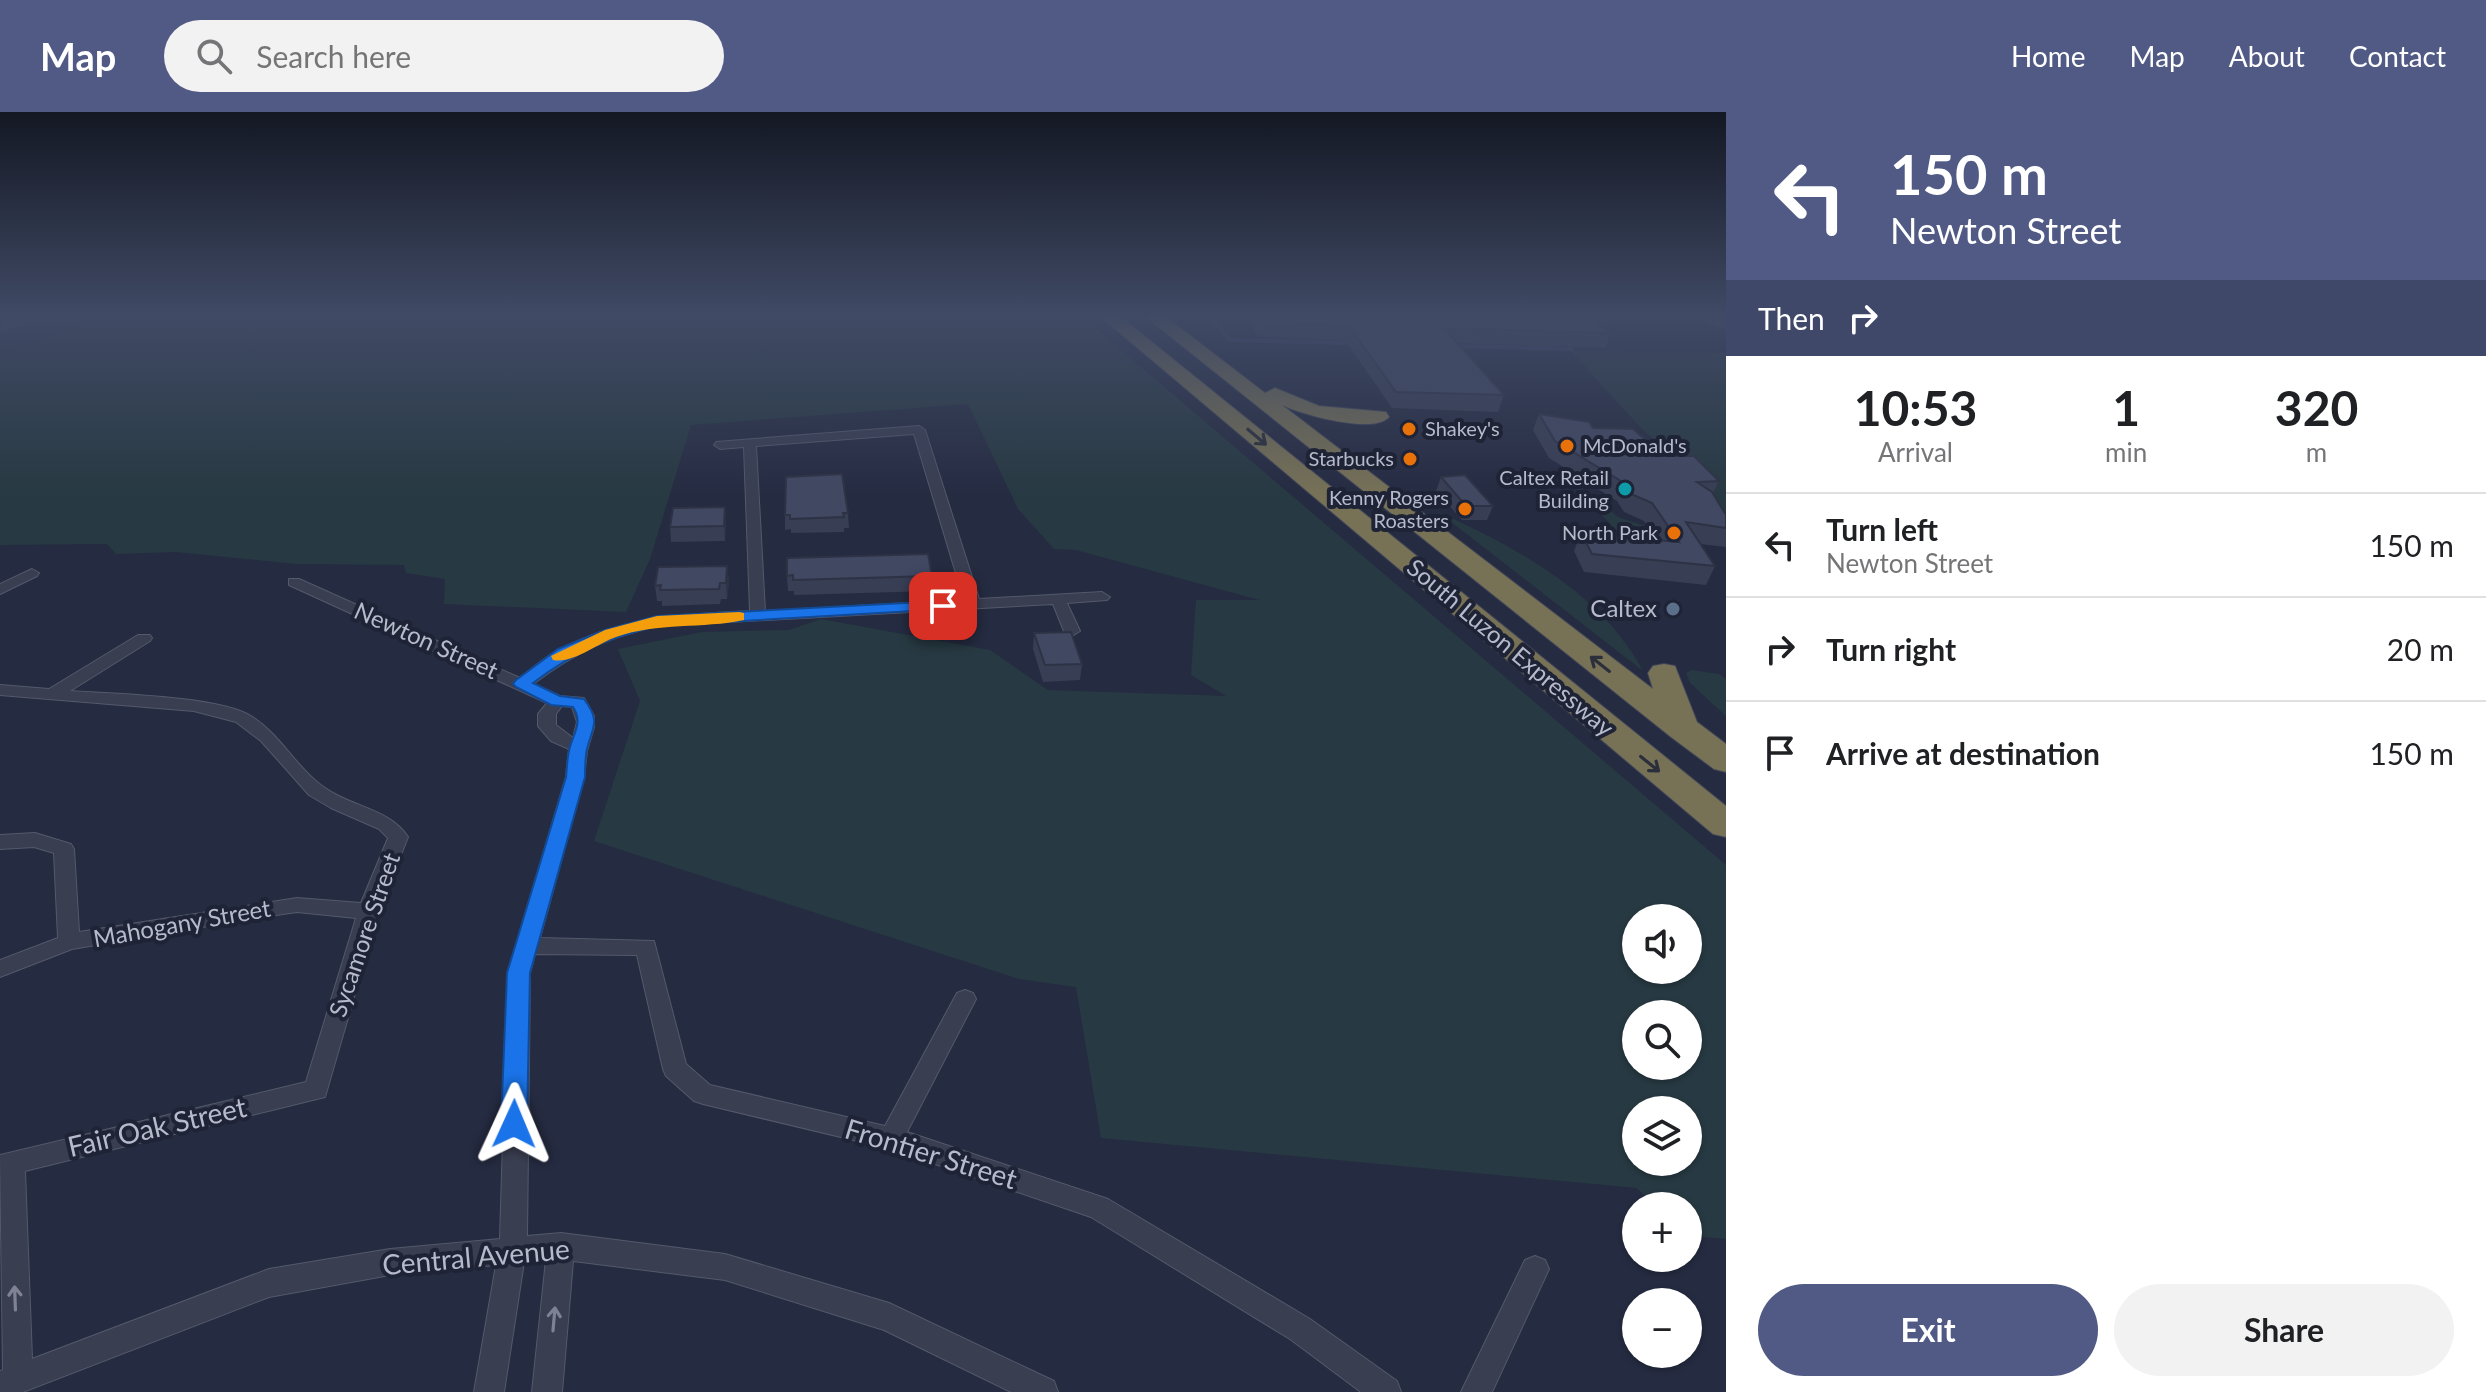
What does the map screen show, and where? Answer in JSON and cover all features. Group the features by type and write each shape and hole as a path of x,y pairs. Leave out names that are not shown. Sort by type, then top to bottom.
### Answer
{"highway":[{"name":"South Luzon Expressway","path":"1182,377 1726,825"},
{"name":"South Luzon Expressway","path":"1231,377 1726,761"},
{"path":"1239,377 1315,412 1378,417"},
{"path":"1274,409 1342,433"},
{"path":"1664,673 1683,730"}],"street":[{"path":"720,445 919,430 973,604"},
{"path":"750,444 758,615"},
{"path":"0,590 32,573"},
{"name":"Newton Street","path":"294,582 557,701 578,702 586,713 586,734 579,747 575,777 519,973 513,1248 489,1392"},
{"path":"522,684 564,653 610,633 657,621 1102,597"},
{"path":"1058,599 1072,631"},
{"path":"53,694 144,638"},
{"name":"Sycamore Street","path":"0,690 194,706 242,718 267,737 316,791 386,824 398,837 368,911 316,1090"},
{"path":"557,701 547,714 547,726 557,737 579,747"},
{"path":"0,842 35,840 64,849 69,942"},
{"name":"Mahogany Street","path":"0,969 69,942 297,905 368,911"},
{"name":"Frontier Street","path":"527,946 646,947 675,1069 703,1094 891,1138 1099,1208 1300,1329 1386,1392"},
{"path":"891,1138 965,999"},
{"name":"Fair Oak Street","path":"6,1164 316,1090"},
{"path":"6,1164 9,1381"},
{"path":"547,1392 561,1246"},
{"name":"Central Avenue","path":"9,1381 269,1283 390,1262 513,1248 561,1246 725,1267 889,1317 1043,1392"},
{"path":"1476,1392 1535,1269"}],"shaded area":[{"path":"0,377 1152,377 1726,865 1726,1239 1702,1237 1702,1192 1641,1192 1637,1188 1101,1138 1076,987 1019,979 594,841 640,701 618,649 702,632 789,630 821,619 990,650 1048,690 1226,696 1191,675 1196,600 1259,600 1076,550 1054,549 1018,509 968,404 691,425 650,559 626,612 444,604 445,579 406,573 404,565 297,564 176,552 116,554 107,544 0,545"},
{"path":"1594,377 1726,377 1726,515 1688,470 1642,429"},
{"path":"1574,486 1604,500 1618,517 1648,527 1655,537 1617,531"},
{"path":"1437,511 1526,557 1580,595 1604,617 1643,671"},
{"path":"1692,670 1719,674 1726,679 1726,716 1690,683 1686,673"}],"building":[{"path":"1385,377 1488,377 1504,395 1396,392"},
{"path":"1539,414 1589,422 1593,428 1633,429 1664,456 1694,456 1719,481 1697,482 1712,492 1726,515 1726,528 1686,522 1715,566 1592,554 1581,533 1679,542 1652,503 1631,494 1624,483 1555,441"},
{"path":"842,474 848,513 843,513 844,517 790,519 790,515 785,515 786,477"},
{"path":"1465,475 1493,506 1466,506 1441,477"},
{"path":"725,507 724,526 670,527 673,508"},
{"path":"928,554 932,576 793,580 793,575 787,576 787,558"},
{"path":"727,566 726,583 720,583 719,589 660,590 661,585 655,586 658,567"},
{"path":"1071,632 1082,664 1045,665 1034,633"}],"slow traffic":[{"path":"559,656 610,633 657,621 739,616"}],"place":[{"name":"Shakey's","path":"1409,429"},
{"name":"McDonald's","path":"1567,446"},
{"name":"Starbucks","path":"1410,459"},
{"name":"Caltex Retail Building","path":"1625,489"},
{"name":"Kenny Rogers Roasters","path":"1465,509"},
{"name":"North Park","path":"1674,533"},
{"name":"Caltex","path":"1673,609"}],"route":[{"path":"514,1124 519,973 575,777 579,747 586,734 586,713 578,702 557,701 522,684 564,653 610,633 657,621 943,606"}]}
